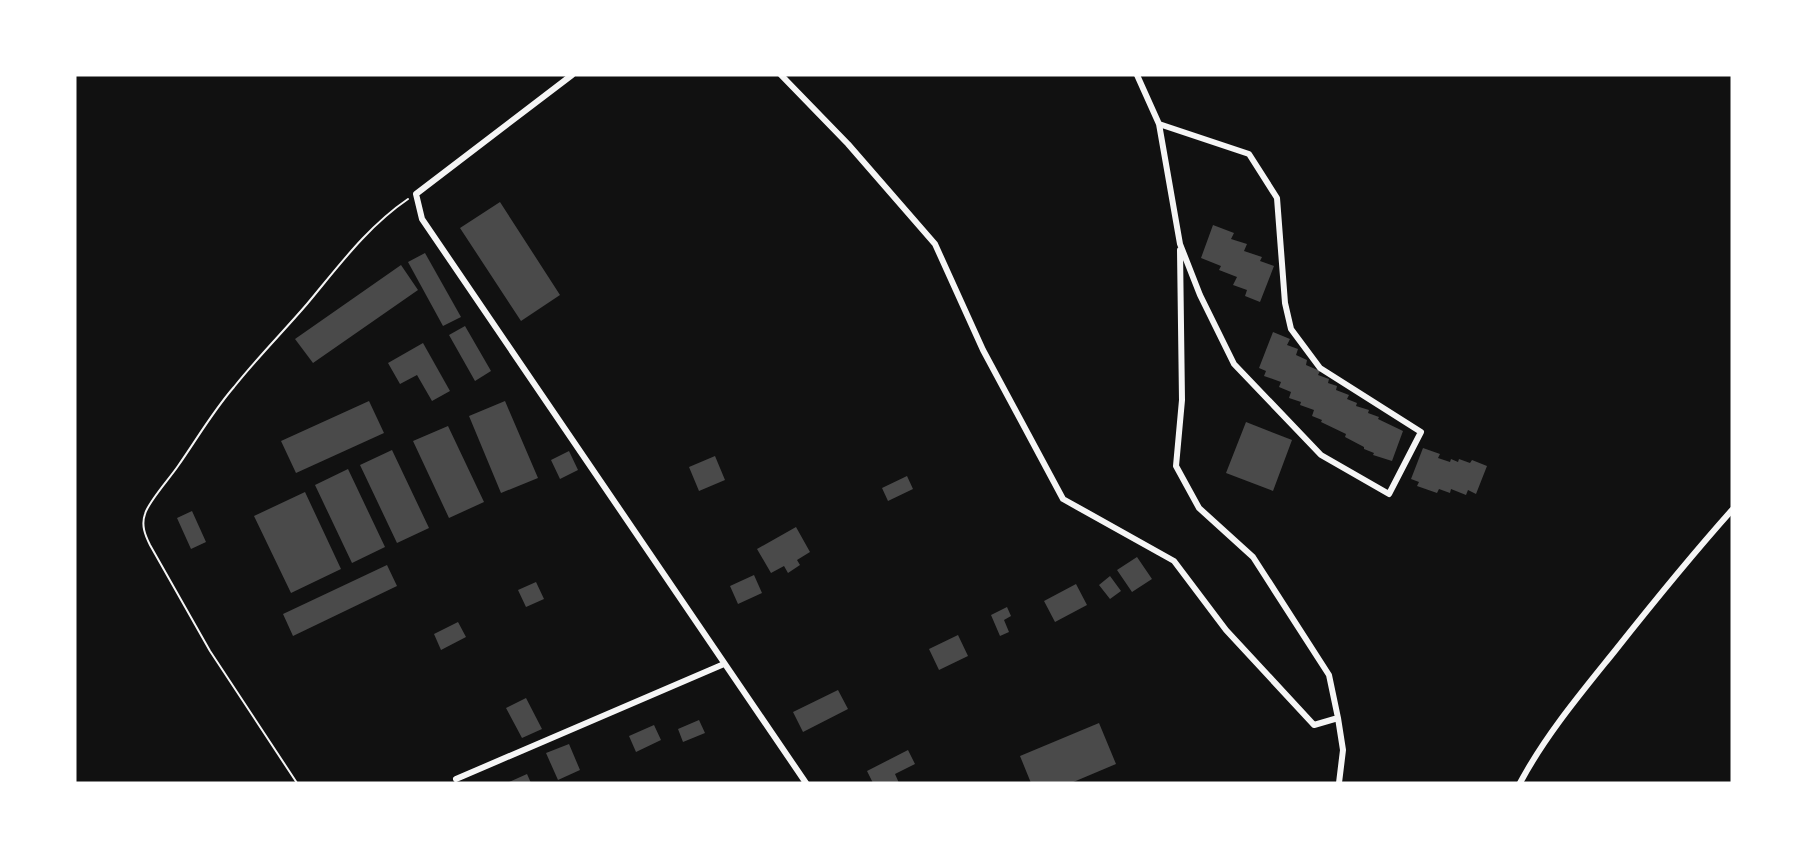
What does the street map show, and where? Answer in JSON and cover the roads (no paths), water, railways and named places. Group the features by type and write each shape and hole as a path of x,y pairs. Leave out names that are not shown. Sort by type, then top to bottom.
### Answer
{"street":[{"path":"572,75 416,194 422,219 806,783"},
{"path":"781,75 848,144 935,244 983,350 1064,499 1174,561 1226,630 1314,725 1338,718"},
{"path":"1137,75 1159,124 1180,244 1182,400 1176,466 1199,508 1253,557 1329,675 1343,750 1339,783"},
{"path":"1159,124 1249,154 1277,198 1286,303 1291,329 1320,368 1421,432 1389,494 1321,455 1234,364 1200,295 1180,244"},
{"path":"1520,783 1530,764 1575,700 1690,557 1732,510"},
{"path":"456,779 724,664"}]}
